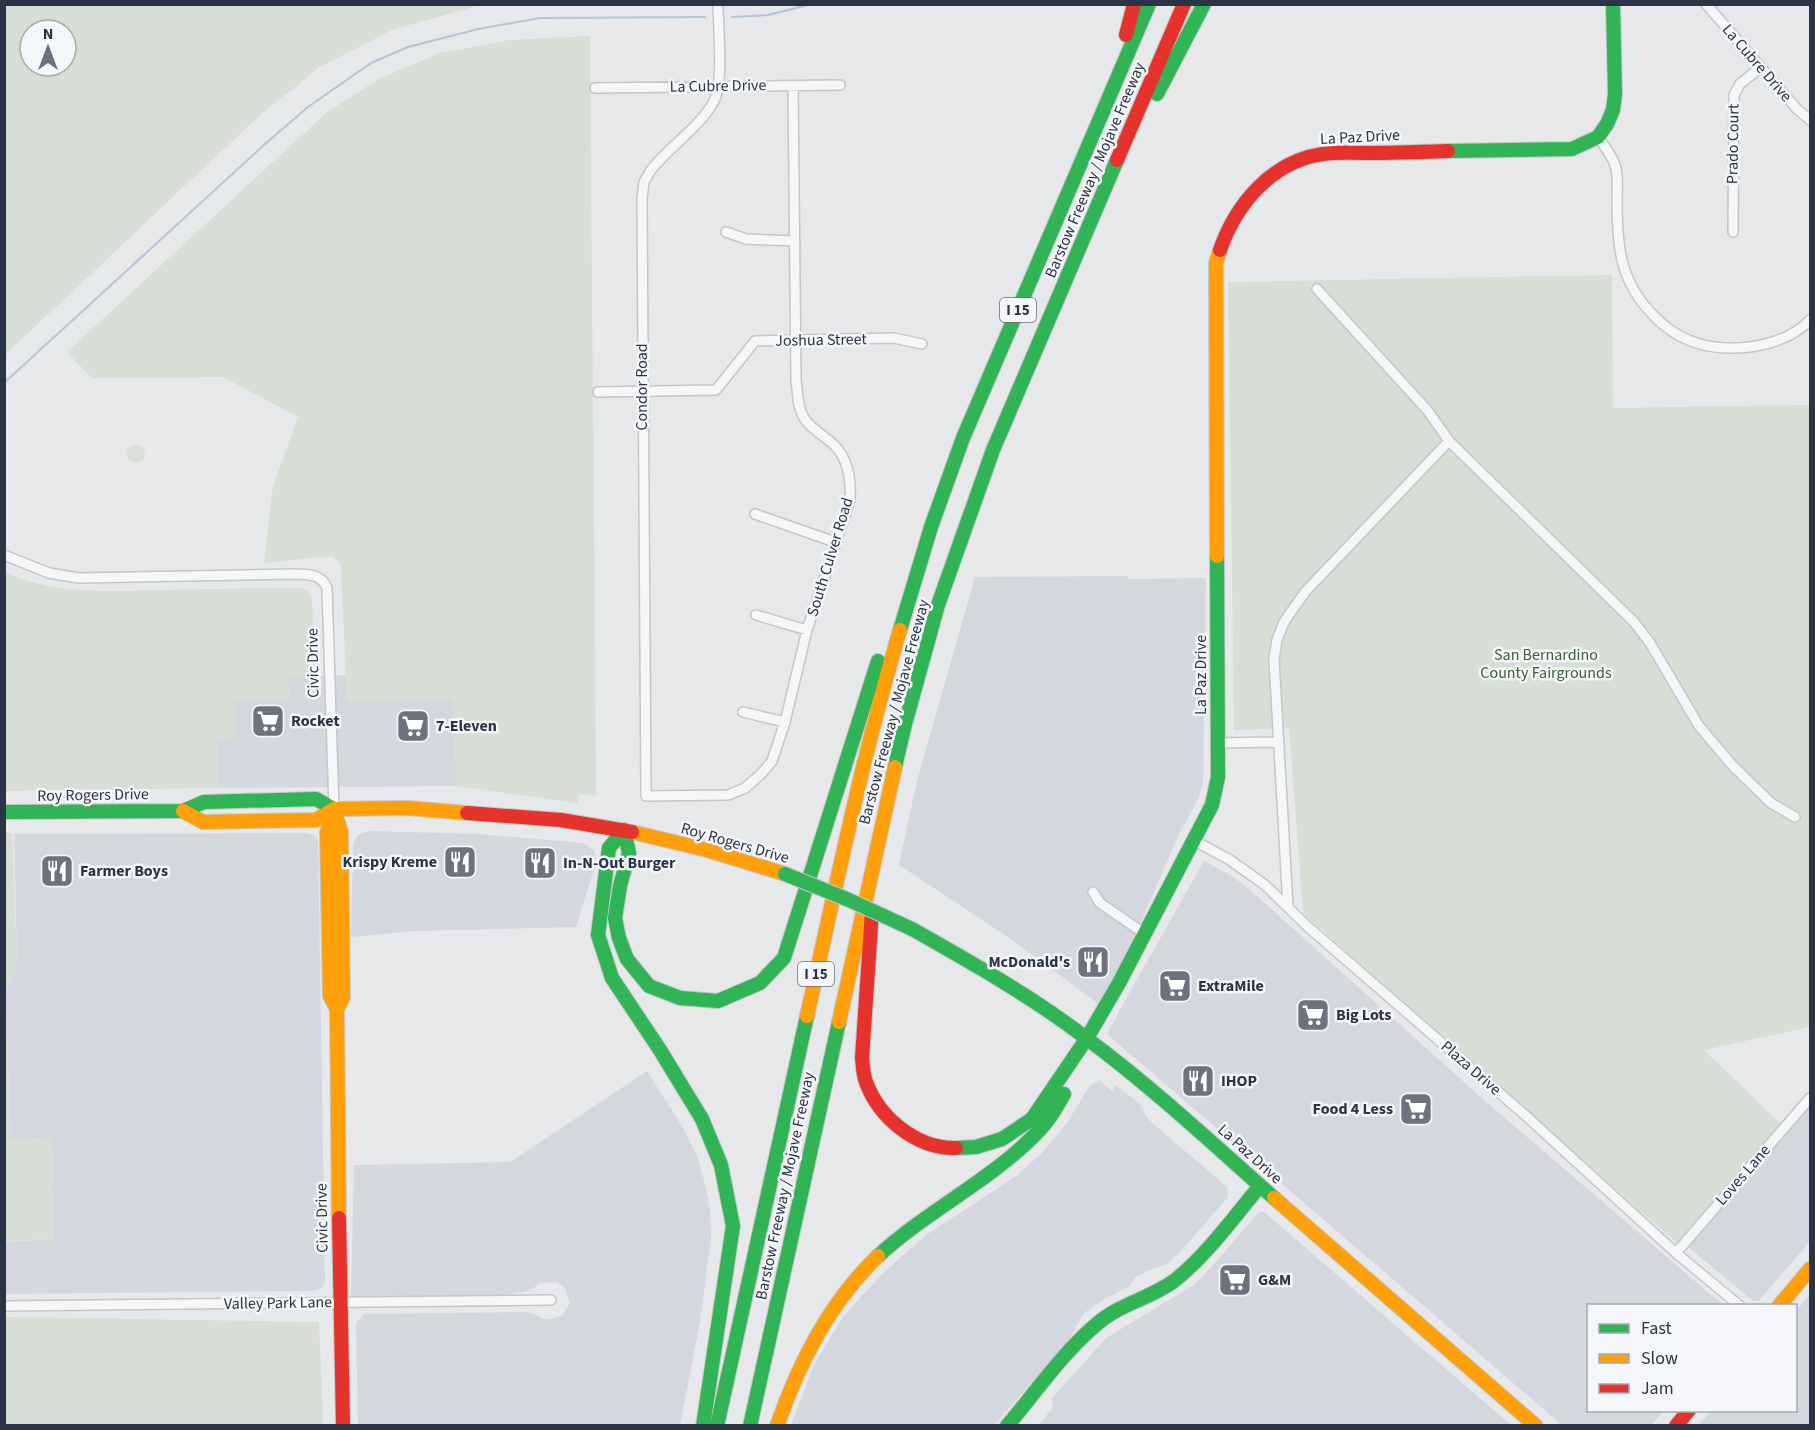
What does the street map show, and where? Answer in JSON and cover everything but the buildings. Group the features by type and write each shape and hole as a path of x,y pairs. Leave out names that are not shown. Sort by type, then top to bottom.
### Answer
{"main road":[{"path":"1110,95 1134,4"},
{"name":"Barstow Freeway / Mojave Freeway","path":"717,1425 844,846 884,683 931,527 963,438 1149,4"},
{"name":"Barstow Freeway / Mojave Freeway","path":"750,1425 875,854 904,728 938,605 993,450 1184,4"},
{"path":"1086,232 1204,4"},
{"path":"1598,137 1613,110 1615,94 1613,4"},
{"name":"La Paz Drive","path":"1536,1425 1197,1129 1087,1038 1195,841 1216,792 1218,743 1216,263 1225,234 1239,207 1256,188 1279,170 1303,159 1322,154 1572,149 1598,137"},
{"path":"624,830 629,853 620,886 615,918 627,959 649,986 680,998 718,1001 760,983 784,958 909,566 931,527"},
{"name":"Roy Rogers Drive","path":"4,813 183,811 204,802 316,799 334,809 407,808 561,820 624,830 707,850 785,874 849,900 912,929 1006,982 1087,1038"},
{"name":"Roy Rogers Drive","path":"183,811 203,822 212,822 316,820 334,809"},
{"name":"Civic Drive","path":"334,809 327,833 330,996 337,1009 343,1425"},
{"path":"624,830 609,848 598,935 612,978 702,1119 721,1165 733,1226 703,1425"},
{"path":"875,854 862,1058 865,1080 877,1104 902,1130 930,1145 949,1148 976,1147 1002,1139 1032,1119 1087,1038"},
{"path":"777,1425 795,1374 815,1336 840,1298 894,1241 1000,1167 1046,1123 1083,1063 1087,1038"},
{"path":"1007,1425 1098,1322 1120,1308 1172,1282 1184,1272 1260,1186"},
{"path":"1780,1304 1810,1269"},
{"path":"1676,1425 1687,1412"}],"street":[{"name":"Condor Road","path":"646,796 642,199 644,182 658,160 707,112 714,100 719,86 718,4"},
{"name":"La Cubre Drive","path":"1706,4 1797,109 1810,120"},
{"name":"Prado Court","path":"1733,232 1734,95 1740,84 1761,67"},
{"name":"La Cubre Drive","path":"596,88 840,85"},
{"name":"South Culver Road","path":"646,796 728,795 745,788 772,761 785,722 807,630 850,500 851,480 838,449 813,429 799,408 796,380 793,86"},
{"path":"1598,137 1613,160 1616,170 1617,236 1620,261 1637,296 1666,327 1678,337 1698,343 1718,348 1744,349 1766,344 1788,335 1810,320"},
{"path":"726,232 746,239 795,241"},
{"path":"1317,289 1428,411 1449,441 1634,622 1650,643 1699,726 1732,765 1772,803 1795,817"},
{"name":"Joshua Street","path":"598,392 716,390 755,342 796,339 894,338 922,344"},
{"path":"1288,907 1274,658 1277,640 1284,622 1305,592 1449,441"},
{"path":"755,514 835,542"},
{"name":"Civic Drive","path":"4,555 49,573 79,578 312,575 324,581 327,588 334,809"},
{"path":"756,615 807,630"},
{"path":"743,712 785,722"},
{"path":"1218,743 1278,742"},
{"name":"Plaza Drive","path":"1195,841 1252,875 1312,930 1525,1114 1676,1252 1739,1304"},
{"path":"1093,892 1100,903 1145,934"},
{"name":"Loves Lane","path":"1676,1252 1810,1098"},
{"name":"Valley Park Lane","path":"4,1306 551,1300"}],"shaded area":[{"path":"1128,576 1129,579 1206,578 1203,784 1134,938 1100,1005 1011,939 899,865 917,781 975,577"},
{"path":"346,675 347,702 453,699 457,786 218,788 218,739 235,739 235,701 289,700 289,677"},
{"path":"368,831 479,834 583,843 594,851 596,863 576,927 414,931 351,937 353,844 358,835"},
{"path":"304,833 315,835 318,841 325,1281 322,1288 313,1291 5,1294 4,1242 54,1239 52,1138 11,1139 5,990 14,978 17,960 14,834"},
{"path":"1204,861 1232,876 1249,889 1485,1101 1722,1304 1587,1304 1587,1412 1663,1412 1651,1425 1562,1425 1274,1177 1278,1173 1268,1161 1261,1166 1109,1036 1108,1032"},
{"path":"647,1071 685,1131 697,1156 710,1210 711,1238 700,1322 680,1425 358,1425 356,1323 364,1314 523,1312 549,1319 562,1316 570,1303 565,1288 557,1282 540,1283 531,1290 496,1297 351,1299 354,1165 510,1162"},
{"path":"1100,1081 1112,1091 1116,1085 1140,1104 1148,1119 1227,1187 1228,1197 1179,1253 1166,1265 1135,1277 1130,1286 1084,1313 1068,1342 994,1425 791,1425 814,1365 843,1317 879,1277 926,1235 1015,1177 1041,1154 1067,1123 1090,1085"},
{"path":"1810,1104 1810,1241 1759,1301 1753,1301 1687,1246"},
{"path":"1259,1212 1264,1212 1511,1425 1039,1425 1053,1407 1052,1398 1106,1338 1194,1285"},
{"path":"1810,1294 1810,1425 1699,1425 1710,1412 1797,1412 1797,1310"}],"green space":[{"path":"5,4 480,4 392,30 320,67 259,116 5,355"},
{"path":"590,36 596,796 579,794 578,803 457,786 453,700 347,702 341,566 333,556 264,563 273,486 298,417 223,377 92,378 67,352 327,112 379,79 440,53 510,40"},
{"name":"San Bernardino County Fairgrounds","path":"1612,275 1613,408 1810,405 1810,1027 1704,1050 1781,1124 1677,1243 1306,916 1303,910 1289,728 1234,730 1228,282"},
{"path":"136,445 142,448 145,454 142,460 136,463 130,460 127,454 130,448"},
{"path":"4,572 24,580 64,589 125,591 299,588 307,590 312,598 315,676 289,678 290,700 235,701 235,739 218,740 218,788 5,791"},
{"path":"5,833 12,833 17,960 14,978 5,990"},
{"path":"5,990 11,1139 52,1138 54,1239 5,1241"},
{"path":"5,1317 319,1322 323,1425 5,1425"}],"waterway":[{"path":"732,17 768,15 812,4"},
{"path":"4,383 265,144 308,107 371,63 408,47 478,29 540,18 705,17"}],"traffic: fast":[{"path":"900,630 931,527 963,438 1149,4"},
{"path":"1157,94 1204,4"},
{"path":"1448,151 1572,149 1598,137 1613,110 1615,94 1613,4"},
{"path":"895,767 938,605 993,450 1117,160"},
{"path":"1087,1038 1119,983 1212,805 1218,777 1217,556"},
{"path":"624,830 629,853 620,886 615,918 627,959 649,986 680,998 718,1001 760,983 784,958 878,661"},
{"path":"4,812 183,811 204,802 316,799 334,809"},
{"path":"624,830 609,848 598,935 612,978 702,1119 721,1165 733,1226 703,1426"},
{"path":"785,874 912,929"},
{"path":"912,929 1023,994 1086,1038 1158,1095 1274,1198"},
{"path":"717,1426 807,1016"},
{"path":"750,1426 839,1022"},
{"path":"956,1148 976,1147 1002,1139 1032,1119 1087,1038"},
{"path":"878,1256 1026,1144 1047,1122 1064,1094"},
{"path":"1007,1426 1061,1359 1085,1334 1107,1316 1165,1287 1186,1271 1219,1236 1260,1186"}],"traffic: slow":[{"path":"1217,556 1216,263 1220,250"},
{"path":"807,1016 862,774 900,630"},
{"path":"839,1022 895,767"},
{"path":"183,811 203,822 316,820 334,809 407,808 467,813"},
{"path":"334,809 327,833 330,996 337,1009 339,1218"},
{"path":"334,809 341,832 343,997 337,1009"},
{"path":"632,832 707,850 785,874"},
{"path":"1274,1198 1536,1426"},
{"path":"777,1426 795,1379 817,1335 860,1274 878,1256"},
{"path":"1781,1304 1810,1269"}],"traffic: jam":[{"path":"1126,35 1134,4"},
{"path":"1117,160 1184,4"},
{"path":"1220,250 1246,201 1258,187 1288,165 1305,158 1328,153 1448,151"},
{"path":"467,813 561,820 632,832"},
{"path":"872,911 862,1058 866,1082 880,1108 901,1129 927,1143 956,1148"},
{"path":"339,1218 343,1426"},
{"path":"1676,1426 1687,1412"}],"place":[{"name":"Rocket","path":"268,721"},
{"name":"7-Eleven","path":"413,726"},
{"name":"Krispy Kreme","path":"460,862"},
{"name":"In-N-Out Burger","path":"540,863"},
{"name":"Farmer Boys","path":"57,871"},
{"name":"McDonald's","path":"1093,962"},
{"name":"ExtraMile","path":"1175,986"},
{"name":"Big Lots","path":"1313,1015"},
{"name":"IHOP","path":"1198,1081"},
{"name":"Food 4 Less","path":"1416,1109"},
{"name":"G&M","path":"1235,1280"}]}
